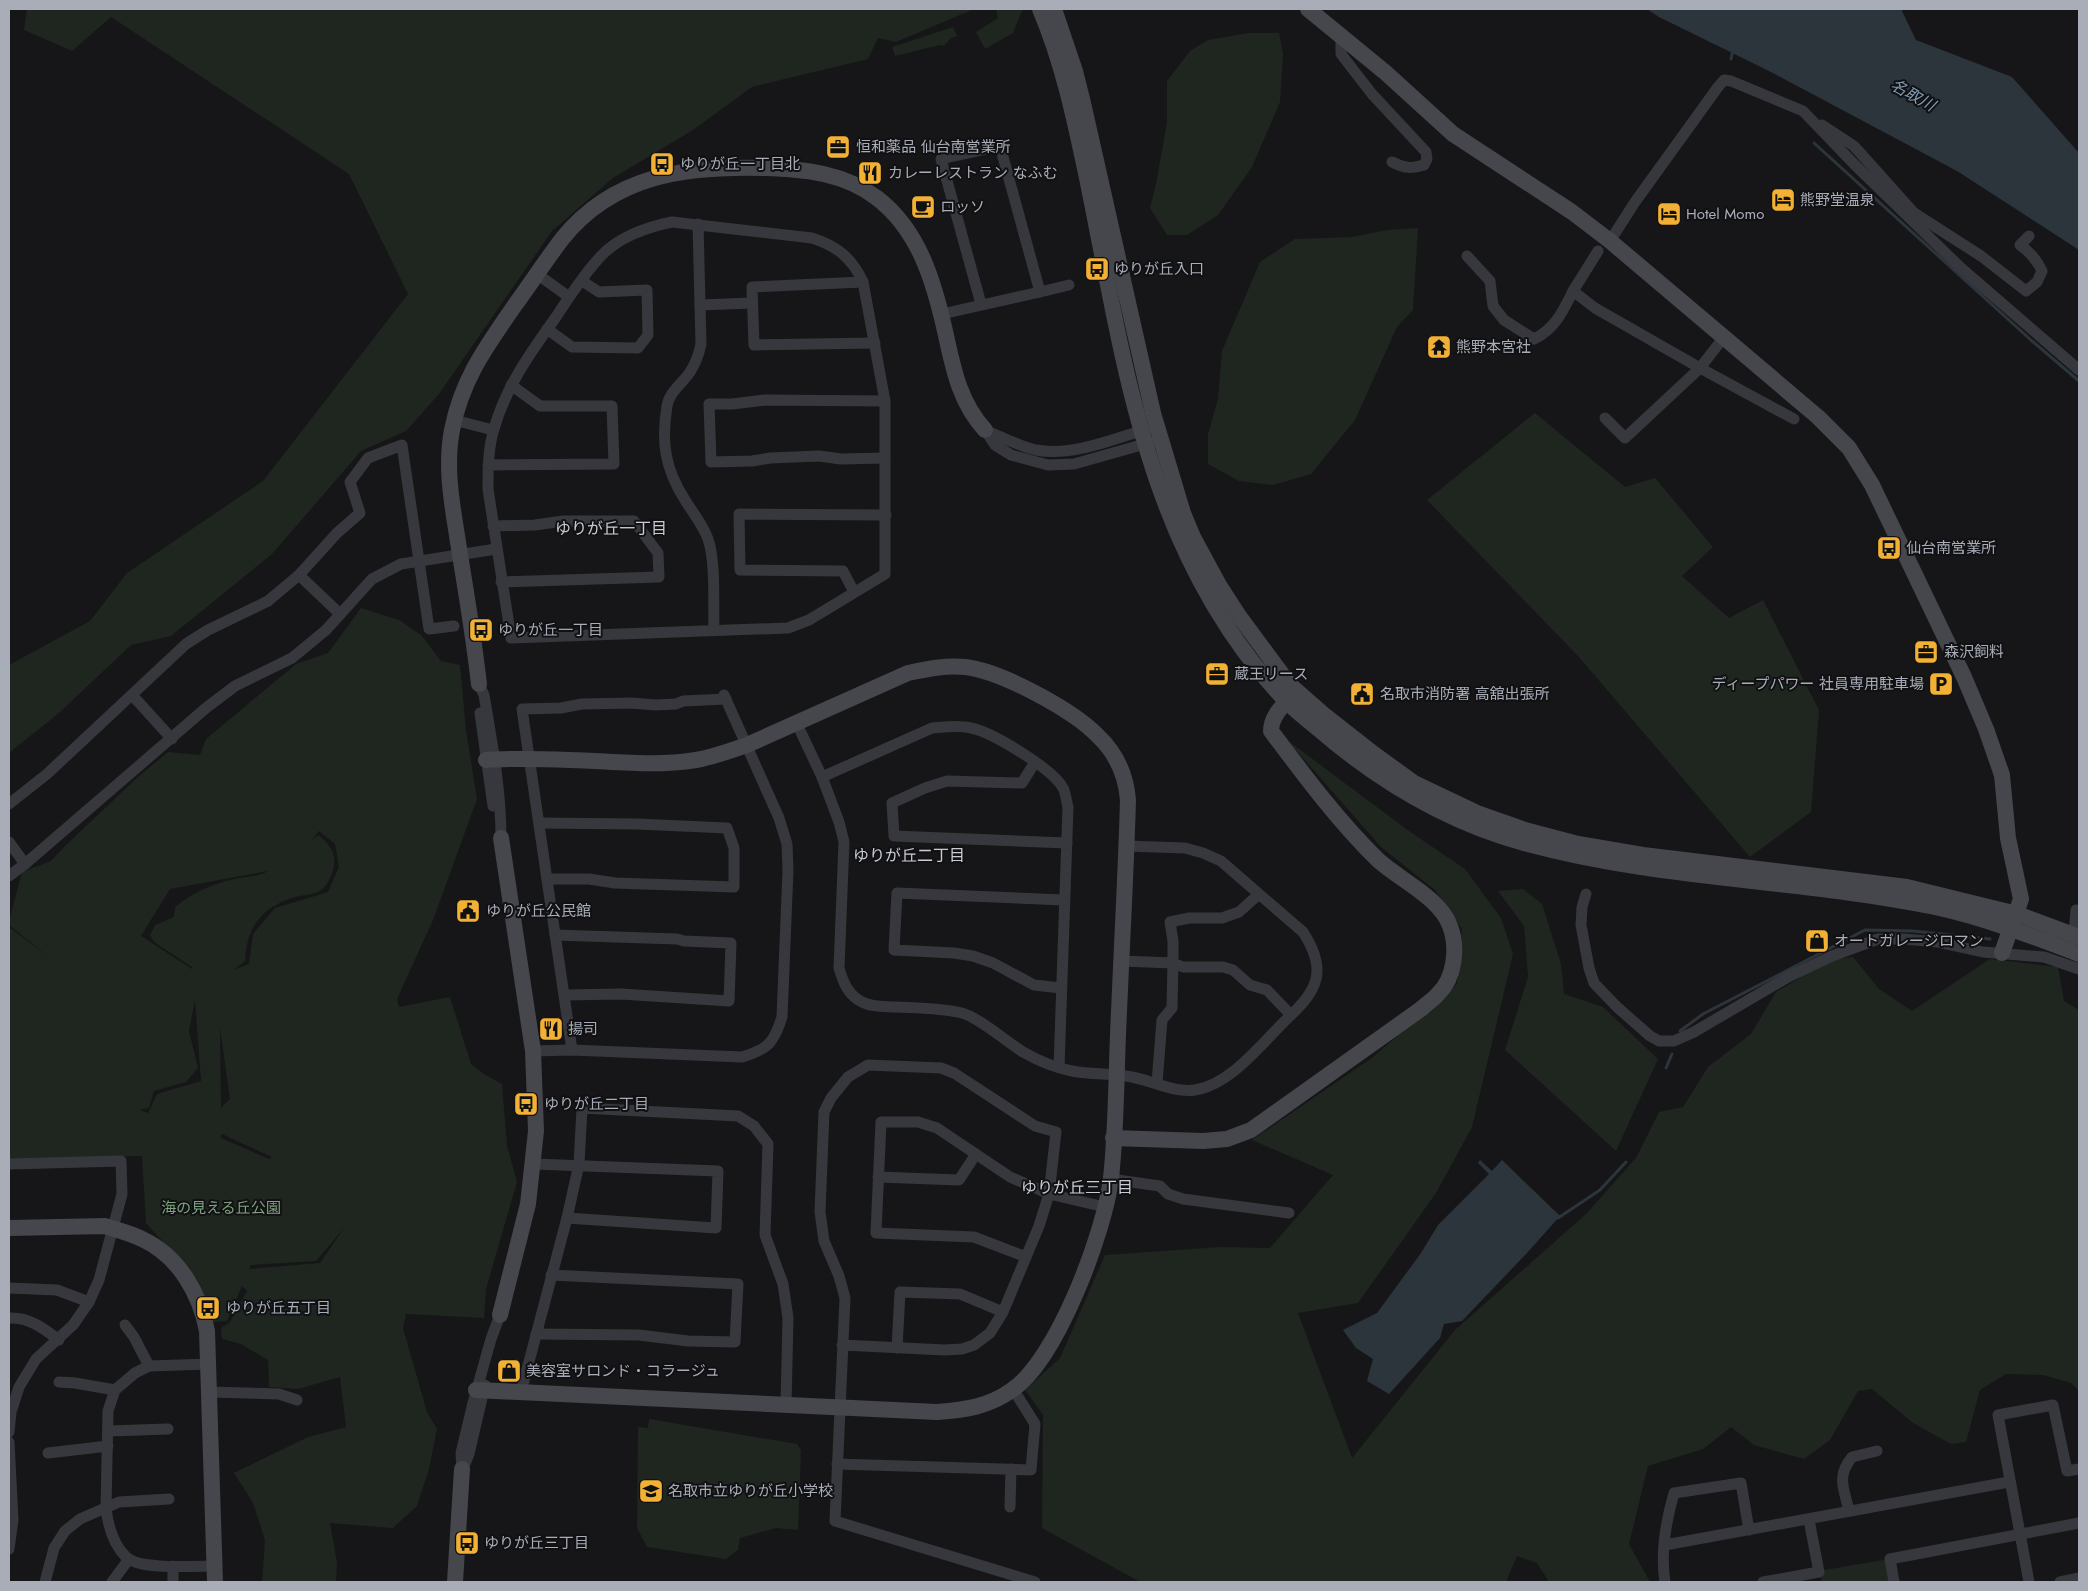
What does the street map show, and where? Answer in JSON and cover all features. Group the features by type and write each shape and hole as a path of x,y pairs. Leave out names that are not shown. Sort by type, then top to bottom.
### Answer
{"street":[{"path":"1040,9 1058,58 1075,121 1122,350 1151,435"},
{"path":"1054,9 1079,87 1151,435 1178,536 1202,584 1228,628 1349,756 1392,784 1437,809 1521,842 1590,859 1867,896 2014,921 2077,935 2076,910 2079,911"},
{"path":"1308,9 1342,34 1453,134 1572,212 1604,246 1724,336 1818,417 1849,448 1872,485 1964,677 1986,729 2002,775 2008,838 2021,899 2002,953"},
{"path":"1342,34 1341,54 1372,94 1426,152 1427,159 1424,165 1404,168 1392,162"},
{"path":"1467,256 1490,281 1493,306 1504,320 1534,339 1542,335 1558,320 1573,291 1604,246 1704,105 1724,80 1731,81 1803,112 1854,146 1914,213 1981,256 2026,291 2036,282 2042,271 2033,257 2020,245 2028,236"},
{"path":"1806,115 1961,268 2079,370"},
{"path":"981,304 941,159 1000,146 1040,292"},
{"path":"455,1582 462,1469 469,1454 491,1339 500,1315 528,1204 534,1164 536,1131 533,1051 501,838 501,807 490,760 484,695 478,676 449,484 451,438 454,420 462,392 480,355 564,237 586,215 610,196 631,185 687,170 794,169 820,172 866,190 893,212 904,224 923,257 942,314 955,375 963,398 974,417 995,445 1011,455 1048,465 1074,464 1151,435"},
{"path":"672,222 812,238 829,244 846,254 857,268 863,282 884,401 885,574 809,620 788,628 510,638 488,489 488,465 493,430 511,385 547,329 582,281 601,255 625,238 650,226 672,222"},
{"path":"698,224 701,344 697,360 690,372 667,402 665,452 669,472 703,527 708,540 711,554 714,630"},
{"path":"537,274 569,297"},
{"path":"547,329 572,347 638,348 648,335 647,290 599,292 582,281"},
{"path":"863,282 752,287 754,344 875,343"},
{"path":"942,314 1069,285"},
{"path":"1573,291 1595,308 1794,419"},
{"path":"700,305 752,303"},
{"path":"1605,418 1625,438 1700,368 1724,336"},
{"path":"488,465 614,464 612,406 540,406 511,385"},
{"path":"884,401 765,400 732,404 709,404 710,462 819,456 841,459 885,458"},
{"path":"454,420 493,430"},
{"path":"9,804 47,774 186,644 208,630 268,600 299,575 337,533 360,513 350,482 368,458 402,445 429,629 454,626"},
{"path":"854,592 843,571 740,570 739,514 886,515"},
{"path":"493,526 535,525 563,521 634,521 658,553 660,577 502,582"},
{"path":"9,876 172,739 206,708 235,686 292,658 326,630 372,579 401,564 496,549"},
{"path":"299,575 340,614"},
{"path":"480,1390 937,1412 969,1410 1013,1390 1039,1364 1054,1338 1095,1243 1105,1207 1110,1179 1113,1138 1127,846 1127,792 1123,774 1099,736 1076,718 1013,682 992,673 964,667 947,667 908,673 747,745 721,755 696,760 667,764 490,760"},
{"path":"132,696 172,739"},
{"path":"1113,1138 1203,1141 1228,1139 1251,1130 1421,1009 1440,993 1450,976 1455,949 1450,926 1437,905 1379,860 1336,814 1271,730 1271,722 1275,715 1292,696"},
{"path":"533,1051 572,1050 742,1057 758,1052 775,1037 782,1017 788,870 787,844 779,818 725,697 683,700 676,704 582,704 561,708 522,709 572,1050"},
{"path":"797,724 822,777 839,822 844,842 839,968 844,983 851,994 873,1007 936,1009 964,1013 1024,1053 1072,1071 1131,1076 1168,1088 1196,1090 1217,1082 1234,1071 1305,1002 1316,982 1318,965 1313,947 1303,932 1221,861 1185,848 1127,846"},
{"path":"822,777 932,728 952,726 972,728 997,738 1048,770 1063,788 1068,807 1059,1067"},
{"path":"1035,762 1022,783 946,781 892,803 894,836 1067,843"},
{"path":"539,823 637,824 726,828 734,848 734,887 616,883 589,879 547,880"},
{"path":"9,842 25,864"},
{"path":"1061,988 1034,984 993,962 973,956 954,952 894,950 897,893 1064,900"},
{"path":"1586,894 1582,907 1581,925 1594,983 1617,1008 1650,1036 1659,1041 1674,1041 1694,1032 1788,977 1832,956 1878,939 1937,942 1983,952 2044,957 2079,969"},
{"path":"1157,1083 1162,1020 1172,1008 1173,941 1170,922 1189,918 1222,918 1239,912 1258,895"},
{"path":"2014,921 2079,954"},
{"path":"555,935 677,939 731,943 729,1001 621,994 565,995"},
{"path":"1121,961 1223,967 1233,970 1250,984 1266,990 1291,1015"},
{"path":"842,1345 962,1349 974,1344 990,1333 1003,1312 1039,1226 1049,1194 1056,1132 1036,1126 954,1073 941,1068 868,1065 848,1076 831,1098 824,1112 820,1212 824,1241 839,1276 844,1298 834,1521 1035,1582"},
{"path":"521,1392 567,1218 579,1164 582,1108 738,1116 754,1126 768,1144 765,1235 783,1284 788,1318 786,1405"},
{"path":"1026,1257 974,1237 876,1233 881,1122 918,1122 937,1128 1010,1177 1049,1194 1105,1207"},
{"path":"878,1177 959,1180 976,1154"},
{"path":"9,1164 121,1162 122,1194 99,1280 89,1302 73,1325 59,1340 36,1359 14,1385 9,1432"},
{"path":"534,1164 579,1164 718,1172 716,1228 567,1218"},
{"path":"1110,1179 1160,1186 1168,1194 1183,1199 1289,1213"},
{"path":"9,1228 105,1226 143,1239 165,1254 180,1269 203,1310 207,1331 215,1582"},
{"path":"536,1334 638,1335 688,1341 736,1342 738,1284 551,1275"},
{"path":"9,1288 57,1290 89,1302"},
{"path":"897,1348 900,1292 960,1294 1003,1312"},
{"path":"9,1318 27,1320 37,1324 59,1340"},
{"path":"125,1325 150,1366"},
{"path":"208,1364 150,1366 135,1372 115,1390 108,1411 106,1508 108,1522 114,1539 129,1559 149,1566 214,1566"},
{"path":"59,1382 115,1390"},
{"path":"837,1464 1031,1470 1035,1424 1013,1390"},
{"path":"210,1392 278,1394 297,1400"},
{"path":"2029,1582 1998,1415 2053,1405 2067,1471 2079,1469"},
{"path":"108,1431 168,1429"},
{"path":"9,1442 13,1520 9,1548"},
{"path":"48,1453 108,1446"},
{"path":"1849,1511 1842,1477 1843,1468 1852,1457 1877,1451"},
{"path":"1010,1507 1011,1469"},
{"path":"1665,1545 2010,1482"},
{"path":"1665,1582 1667,1518 1674,1492 1741,1483 1748,1530"},
{"path":"45,1582 54,1548 65,1531 80,1519 119,1502 169,1499"},
{"path":"1763,1582 1819,1572 1809,1520"},
{"path":"1894,1582 1890,1559 2079,1524"},
{"path":"112,1582 129,1559"},
{"path":"172,1566 173,1582"},
{"path":"2060,1582 2079,1578"}],"green space":[{"path":"27,9 974,9 896,42 878,38 868,59 752,87 693,130 613,178 552,231 439,394 406,431 361,451 272,554 171,636 131,645 59,713 9,753 9,665 90,621 127,573 263,481 408,294 349,174 111,17 72,51 24,30"},
{"path":"996,9 1021,9 1022,11 1013,33 985,49 976,32 998,18"},
{"path":"953,27 957,36 951,38 944,46 940,45 895,56 892,47"},
{"path":"1249,33 1279,33 1283,54 1280,102 1252,167 1218,215 1187,235 1167,235 1150,208 1167,122 1167,81 1190,51 1208,40"},
{"path":"1418,228 1413,310 1397,327 1355,420 1311,474 1273,485 1239,481 1208,464 1208,434 1218,399 1222,351 1260,262 1295,239 1352,237 1387,230"},
{"path":"1535,413 1625,487 1655,478 1713,547 1682,576 1729,618 1763,600 1819,710 1811,812 1750,857 1578,656 1427,500"},
{"name":"海の見える丘公園","path":"361,608 399,620 421,635 441,661 460,665 466,730 477,799 433,920 397,999 399,1007 450,997 471,1064 502,1084 507,1146 517,1182 486,1289 484,1318 406,1314 403,1328 427,1412 437,1429 429,1469 417,1506 393,1528 330,1523 337,1562 336,1582 262,1582 265,1540 253,1503 234,1473 308,1437 346,1427 340,1377 298,1389 269,1387 268,1360 241,1344 222,1339 221,1328 230,1322 247,1291 242,1286 227,1321 211,1322 183,1264 146,1223 142,1156 9,1159 9,927 49,957 9,925 9,921 22,872 51,861 139,776 168,752 200,755 206,739 296,664 328,653","holes":["319,831 335,844 339,867 328,892 275,908 253,934 249,964 233,970 245,961 246,949 253,928 265,913 283,901 312,894 325,887 333,871 333,854 327,843 318,835 311,841","268,871 256,876 234,879 210,886 188,897 175,907 174,917 155,925 150,935 154,942 192,967 192,969 141,936 170,889","195,1000 201,1081 157,1094 148,1113 140,1110 149,1108 154,1091 186,1082 198,1068 189,1031","220,1028 230,1099 221,1108","221,1134 272,1157 269,1159 221,1138","344,1228 320,1263 249,1269 251,1265 316,1261"]},
{"path":"1287,740 1409,831 1465,869 1501,918 1513,954 1472,1127 1436,1193 1358,1303 1298,1313 1352,1458 1455,1330 1586,1214 1636,1158 1659,1112 1683,1107 1708,1067 1751,1034 1776,992 1831,960 1853,957 1879,989 1912,1011 1990,959 2058,967 2064,1001 2079,1010 2079,1391 2071,1383 2043,1375 2006,1374 1980,1390 1966,1442 1951,1444 1913,1423 1872,1389 1858,1391 1830,1440 1804,1459 1754,1445 1731,1427 1703,1449 1648,1466 1629,1544 1650,1582 1549,1582 1537,1563 1517,1556 1506,1582 1140,1582 1042,1528 1043,1415 1025,1390 1060,1358 1105,1255 1220,1247 1270,1248 1333,1175 1252,1140 1373,1057 1457,984 1462,929 1435,890 1381,847"},
{"path":"1523,889 1542,904 1561,964 1564,994 1603,1007 1658,1059 1616,1151 1505,1050 1528,977 1524,926 1498,891"},
{"path":"649,1419 797,1444 801,1450 798,1530 776,1528 740,1538 738,1550 726,1559 647,1547 637,1528 638,1427 648,1428"},
{"path":"1890,1559 1890,1582 1822,1582 1820,1575 1824,1570"}],"water":[{"name":"名取川","path":"1647,9 1901,9 1916,40 2012,77 2079,153 2079,250 1957,171 1769,71 1659,17"},
{"path":"1480,1160 1492,1171 1502,1160 1560,1216 1462,1321 1444,1324 1440,1338 1389,1394 1367,1381 1373,1359 1356,1348 1343,1330 1377,1313 1421,1253 1438,1225 1489,1174 1478,1163"}],"waterway":[{"path":"1731,59 1733,49"},
{"path":"1814,143 2032,341 2079,381"},
{"path":"1680,1031 1703,1014 1865,930 1913,931 1990,939"},
{"path":"1666,1068 1672,1054"},
{"path":"1558,1218 1600,1190 1626,1162"}],"place":[{"name":"恒和薬品 仙台南営業所","path":"838,147"},
{"name":"ゆりが丘一丁目北","path":"662,164"},
{"name":"カレーレストラン なふむ","path":"870,173"},
{"name":"熊野堂温泉","path":"1783,200"},
{"name":"ロッソ","path":"923,207"},
{"name":"Hotel Momo","path":"1669,214"},
{"name":"ゆりが丘入口","path":"1097,269"},
{"name":"熊野本宮社","path":"1439,347"},
{"name":"仙台南営業所","path":"1889,548"},
{"name":"ゆりが丘一丁目","path":"481,630"},
{"name":"森沢飼料","path":"1926,652"},
{"name":"蔵王リース","path":"1217,674"},
{"name":"ディープパワー 社員専用駐車場","path":"1941,684"},
{"name":"名取市消防署 高舘出張所","path":"1362,694"},
{"name":"ゆりが丘公民館","path":"468,911"},
{"name":"オートガレージロマン","path":"1817,941"},
{"name":"揚司","path":"551,1029"},
{"name":"ゆりが丘二丁目","path":"526,1104"},
{"name":"ゆりが丘五丁目","path":"208,1308"},
{"name":"美容室サロンド・コラージュ","path":"509,1371"},
{"name":"名取市立ゆりが丘小学校","path":"651,1491"},
{"name":"ゆりが丘三丁目","path":"467,1543"}],"district":[{"name":"ゆりが丘一丁目","path":"611,528"},
{"name":"ゆりが丘二丁目","path":"909,855"},
{"name":"ゆりが丘三丁目","path":"1077,1187"}]}
